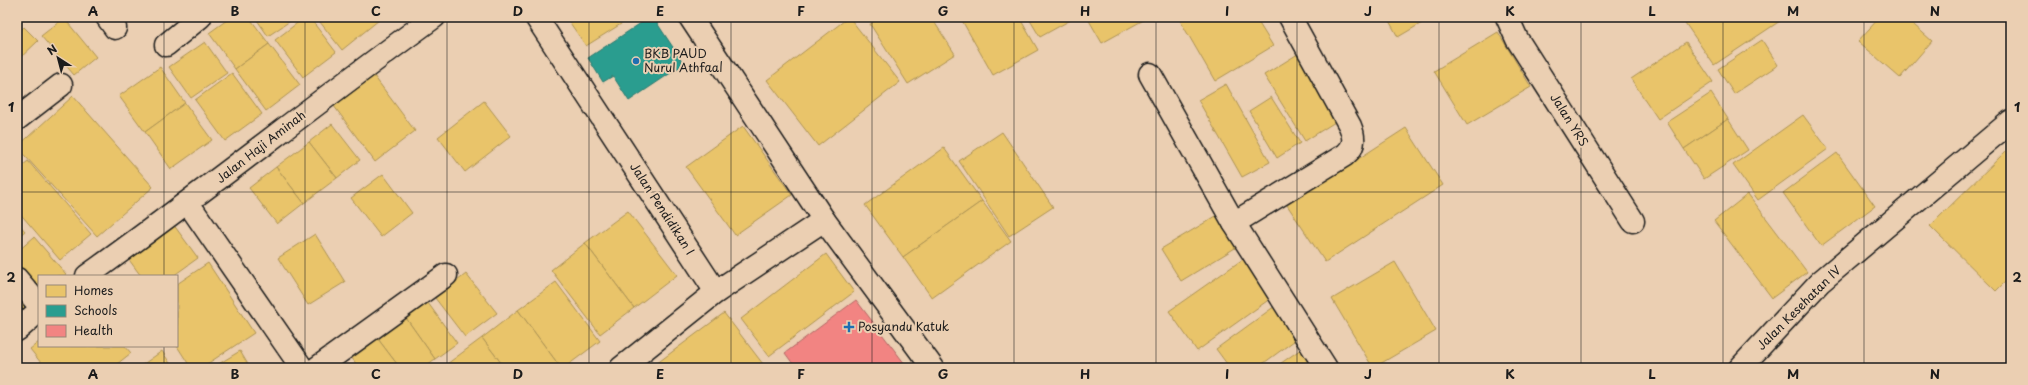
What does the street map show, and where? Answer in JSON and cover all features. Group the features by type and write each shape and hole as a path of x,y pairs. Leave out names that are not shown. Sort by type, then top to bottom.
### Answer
{"street":[{"path":"166,45 200,17"},
{"name":"Jalan Haji Aminah","path":"88,275 188,203 348,80 434,17"},
{"name":"Jalan Pendidikan I","path":"536,17 716,292"},
{"path":"690,17 824,220 933,368"},
{"path":"1234,223 1345,155 1350,151 1353,145 1353,134 1350,126 1290,17"},
{"name":"Jalan YRS","path":"1507,17 1517,39 1633,221"},
{"path":"1150,74 1234,223 1326,368"},
{"path":"17,119 61,85"},
{"name":"Jalan Kesehatan IV","path":"1740,368 1820,282 2011,121"},
{"path":"188,203 302,368"},
{"path":"621,368 716,292 824,220"},
{"path":"317,368 446,275"},
{"path":"17,279 38,304"},
{"path":"17,330 38,312"}],"building: Homes":[{"path":"231,17 249,17 269,44 235,69 209,33"},
{"path":"255,17 296,17 268,36"},
{"path":"305,17 309,17 336,52 303,77 275,40"},
{"path":"316,17 376,17 379,20 342,50"},
{"path":"566,17 632,17 586,46"},
{"path":"849,17 900,82 818,146 767,80"},
{"path":"881,17 931,17 955,54 908,84 870,24"},
{"path":"960,17 1019,17 1038,50 993,75"},
{"path":"1028,17 1076,17 1040,37"},
{"path":"1087,17 1149,17 1102,43"},
{"path":"1178,17 1255,17 1273,46 1215,81"},
{"path":"1387,17 1432,17 1398,37"},
{"path":"1681,17 1786,17 1714,65"},
{"path":"1880,17 1905,17 1932,41 1900,78 1858,41"},
{"path":"64,18 96,57 74,75 41,36"},
{"path":"24,27 38,41 17,61 17,34"},
{"path":"1498,32 1531,87 1467,125 1434,71"},
{"path":"1762,40 1778,65 1734,94 1718,69"},
{"path":"205,42 227,73 191,98 169,67"},
{"path":"1686,42 1713,82 1658,119 1631,79"},
{"path":"269,44 300,85 266,111 235,69"},
{"path":"1301,52 1343,117 1305,141 1264,75"},
{"path":"160,67 185,103 145,132 119,96"},
{"path":"232,73 262,114 225,141 195,100"},
{"path":"374,76 415,131 375,162 334,106"},
{"path":"1226,84 1270,162 1242,177 1198,100"},
{"path":"1711,93 1728,119 1684,149 1667,122"},
{"path":"73,96 153,187 97,236 17,147"},
{"path":"1271,97 1300,143 1277,158 1249,111"},
{"path":"484,101 511,136 465,172 438,137"},
{"path":"185,103 212,140 171,169 145,132"},
{"path":"1803,115 1828,149 1758,200 1733,165"},
{"path":"1728,119 1748,150 1704,179 1684,149"},
{"path":"332,124 360,160 337,178 309,142"},
{"path":"743,126 792,195 735,235 686,167"},
{"path":"1406,128 1443,185 1325,262 1287,205"},
{"path":"1002,132 1053,207 1009,236 959,161"},
{"path":"309,142 337,178 304,203 276,167"},
{"path":"2011,146 2011,276 1996,291 1930,226"},
{"path":"944,148 982,201 903,257 865,205"},
{"path":"1837,153 1875,206 1821,246 1783,193"},
{"path":"28,161 91,234 60,260 17,210 17,170"},
{"path":"276,167 304,203 277,224 249,188"},
{"path":"383,174 412,213 381,237 351,198"},
{"path":"1748,194 1807,272 1772,298 1714,221"},
{"path":"982,201 1011,241 932,298 903,257"},
{"path":"628,211 677,275 634,308 585,243"},
{"path":"1221,213 1240,245 1181,281 1161,249"},
{"path":"170,220 198,258 174,275 140,275 124,253"},
{"path":"17,222 25,231 17,238"},
{"path":"315,234 345,282 308,305 278,258"},
{"path":"34,237 66,274 38,275 38,294 17,270 17,252"},
{"path":"585,243 634,308 600,334 551,270"},
{"path":"826,254 854,292 769,356 741,319"},
{"path":"1246,257 1274,296 1197,351 1169,311"},
{"path":"1395,262 1436,331 1373,368 1332,299"},
{"path":"208,263 254,333 201,368 191,368 178,347 178,283"},
{"path":"466,274 497,313 465,337 435,298"},
{"path":"556,282 600,341 564,368 561,368 518,310"},
{"path":"17,288 33,304 17,319"},
{"path":"428,303 457,343 435,359 406,318"},
{"path":"1275,306 1298,338 1257,368 1230,368 1216,349"},
{"path":"518,310 561,368 505,368 482,338"},
{"path":"724,313 766,368 659,368 656,364"},
{"path":"406,318 435,359 423,368 400,368 378,339"},
{"path":"482,338 505,368 451,368 447,364"},
{"path":"378,339 400,368 359,368 352,358"},
{"path":"38,343 38,347 126,347 131,353 112,368 45,368 30,349"},
{"path":"1304,347 1319,368 1274,368"},
{"path":"162,351 173,368 138,368"},
{"path":"240,351 250,368 212,368"}],"building: Schools":[{"name":"BKB PAUD Nurul Athfaal","path":"650,17 653,17 684,64 629,101 613,76 603,82 588,58"}],"building: Health":[{"name":"Posyandu Katuk","path":"856,300 908,368 796,368 785,353"}],"place":[{"name":"BKB PAUD Nurul Athfaal","path":"636,61"},
{"name":"Posyandu Katuk","path":"849,327"}]}
